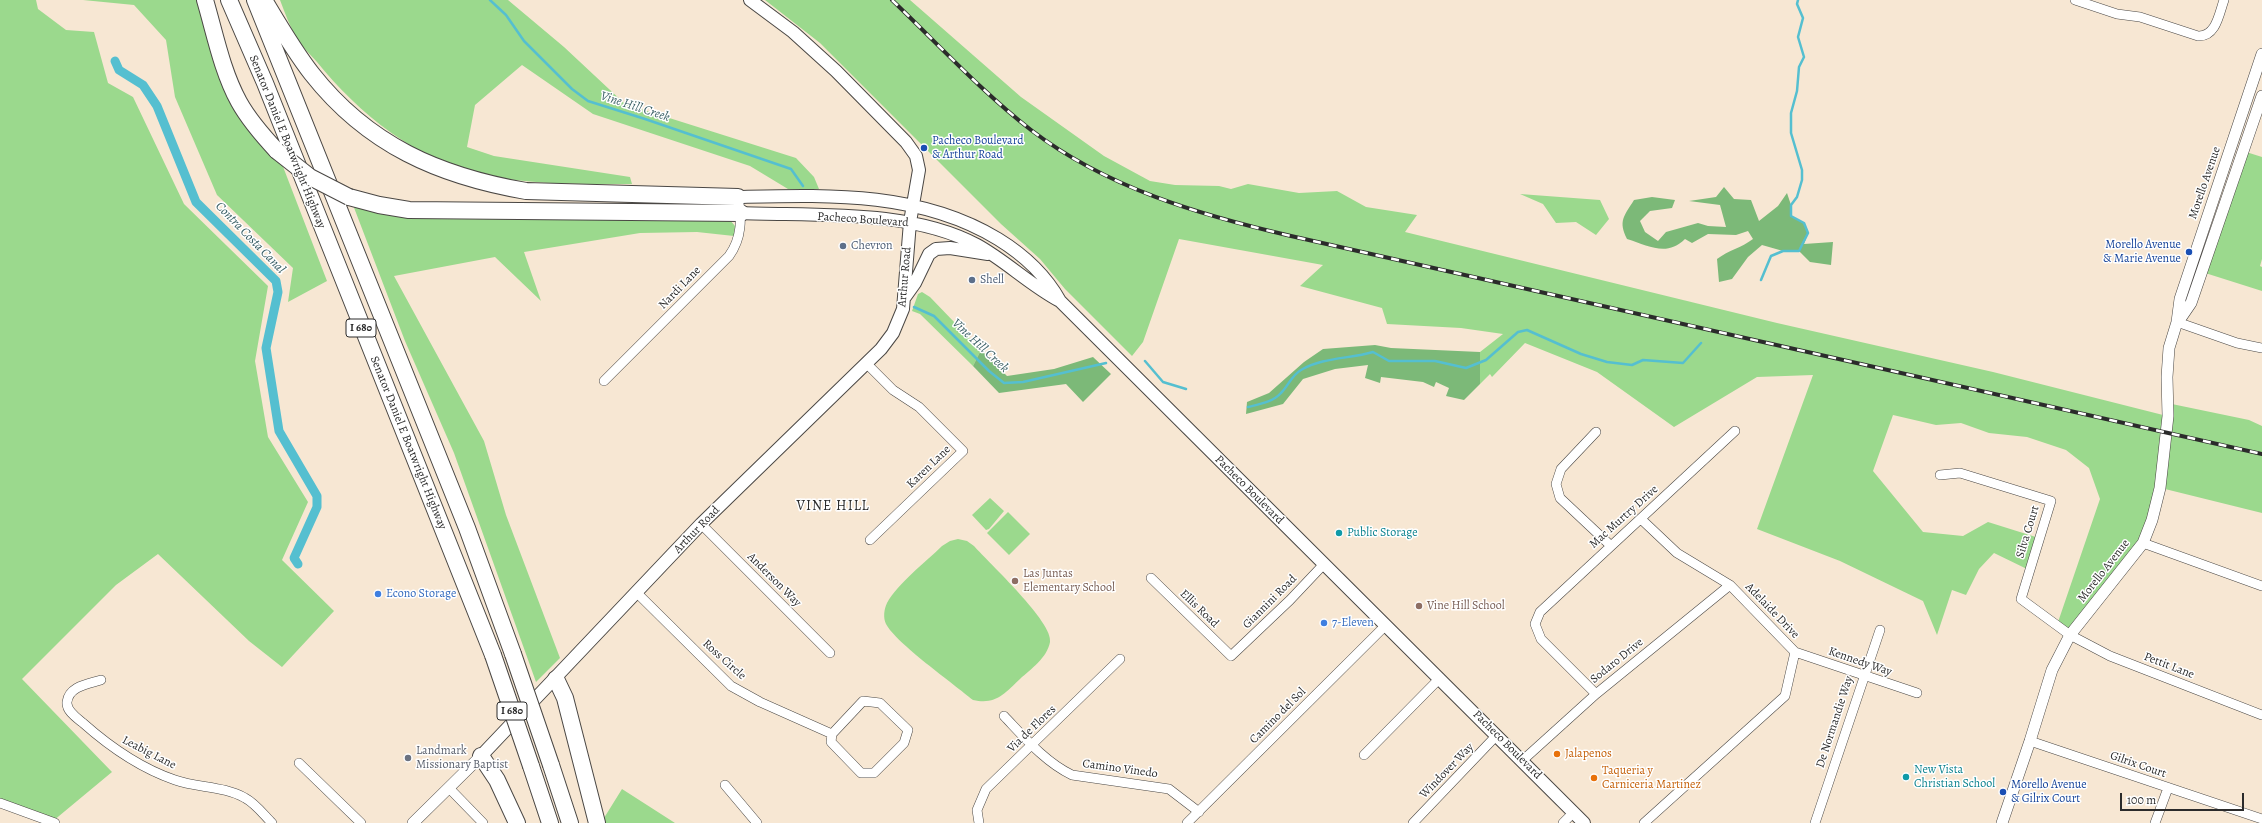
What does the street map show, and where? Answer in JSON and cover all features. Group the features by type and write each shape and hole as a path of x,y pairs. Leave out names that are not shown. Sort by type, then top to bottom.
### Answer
{"highway":[{"path":"205,0 230,84 240,104 253,123 277,151 310,177 349,197 379,205 409,210 741,213"},
{"name":"Senator Daniel E Boatwright Highway","path":"229,0 265,84 493,655 550,823"},
{"name":"Senator Daniel E Boatwright Highway","path":"255,0 464,521 513,654 570,823"},
{"path":"264,0 294,49 332,97 362,124 390,144 424,163 458,176 526,191 738,197"},
{"path":"556,679 565,698 597,823"},
{"path":"481,756 499,785 517,823"}],"main road":[{"name":"Pacheco Boulevard","path":"750,0 794,32 836,71 906,142 916,156 919,170 913,205"},
{"name":"Pacheco Boulevard","path":"738,197 822,195 892,201 931,209 981,229 1010,246 1033,265 1052,285 1060,301"},
{"name":"Arthur Road","path":"481,756 556,679 701,524 866,364 893,333 902,315 905,297 910,222 913,205"},
{"name":"Pacheco Boulevard","path":"741,213 840,217 910,222 953,234 991,254 1043,292 1060,301 1497,736 1523,760 1584,823"},
{"path":"905,297 915,283 929,254 936,249 950,248 991,254"}],"street":[{"path":"2076,0 2117,14 2140,17 2205,37 2211,33 2224,0"},
{"name":"Morello Avenue","path":"2002,823 2052,670 2070,635 2143,543 2152,520 2160,488 2168,416 2167,376 2169,348 2177,322 2180,299 2262,54"},
{"name":"Morello Avenue","path":"2177,322 2191,303 2262,96"},
{"name":"Nardi Lane","path":"604,381 729,256 739,236 741,213 738,197"},
{"path":"2177,322 2238,343 2262,348"},
{"name":"Karen Lane","path":"866,364 893,390 919,407 963,451 870,540"},
{"name":"Mac Murtry Drive","path":"1596,694 1541,639 1535,624 1540,612 1610,545 1641,519 1735,431"},
{"path":"1596,432 1561,469 1556,484 1560,498 1610,545"},
{"name":"Silva Court","path":"1940,475 1960,473 2051,501 2021,599 2070,635"},
{"name":"Adelaide Drive","path":"1641,519 1677,553 1730,585 1795,652 1785,696 1644,823"},
{"name":"Anderson Way","path":"701,524 830,653"},
{"path":"2143,543 2262,586"},
{"name":"Giannini Road","path":"1231,656 1290,600 1324,564"},
{"name":"Ellis Road","path":"1151,578 1231,656"},
{"name":"Sodaro Drive","path":"1523,760 1596,694 1730,585"},
{"name":"Ross Circle","path":"637,592 731,686 760,702 832,734"},
{"name":"Camino del Sol","path":"1187,823 1386,625"},
{"name":"De Normandie Way","path":"1815,823 1863,676 1880,630"},
{"name":"Pettit Lane","path":"2070,635 2110,656 2262,715"},
{"name":"Kennedy Way","path":"1795,652 1917,693"},
{"name":"Via de Flores","path":"979,823 977,810 986,790 1033,746 1120,659"},
{"path":"1364,755 1440,678"},
{"name":"Leabig Lane","path":"101,680 78,687 71,692 67,701 68,708 74,715 104,742 155,772 177,780 221,789 246,798 272,823"},
{"path":"863,701 880,703 908,730 904,743 874,773 861,772 831,742 832,734 863,701"},
{"name":"Camino Vinedo","path":"1004,716 1033,746 1061,769 1072,775 1169,789 1199,812"},
{"name":"Windover Way","path":"1413,823 1497,736"},
{"name":"Gilrix Court","path":"2030,741 2262,819"},
{"name":"Arthur Road","path":"413,823 481,756"},
{"path":"299,763 361,823"},
{"path":"725,785 757,823"},
{"path":"449,788 483,823"},
{"path":"2155,823 2168,788"},
{"path":"0,803 55,823"},
{"path":"1563,823 1574,812"}],"green space":[{"path":"0,0 36,0 38,9 66,30 94,32 108,83 133,97 184,204 268,286 255,361 268,437 308,502 282,560 334,611 282,667 249,641 158,554 116,585 22,679 112,772 53,821 0,803"},
{"path":"83,0 205,0 220,51 282,164 327,281 288,302 293,268 217,195 175,97 166,40 134,5"},
{"path":"280,0 508,0 564,47 625,104 796,158 814,177 819,189 788,189 750,166 593,114 522,65 475,105 467,147 494,156 630,177 632,184 521,181 484,175 460,169 413,147 370,117 333,81 299,42 294,34"},
{"path":"765,0 910,0 1021,97 1104,156 1150,181 1175,185 1219,186 1231,189 1248,184 1299,193 1337,191 1366,207 1417,215 1405,232 1777,323 1993,372 2167,416 2167,403 2249,420 2262,426 2262,513 2161,488 2143,543 2070,635 2057,625 2100,499 2089,468 2066,450 2027,437 1989,433 1961,423 1936,425 1893,415 1873,471 1923,532 1963,536 1988,522 2039,538 2029,570 1994,553 1979,569 1966,595 1952,590 1937,635 1923,601 1840,561 1757,529 1813,375 1757,377 1674,427 1597,372 1525,343 1492,377 1490,374 1480,384 1480,352 1503,334 1461,328 1387,324 1382,308 1300,286 1323,265 1179,239 1143,342 1132,356 1065,289 1040,259 1001,224 820,43"},
{"path":"2243,151 2262,157 2262,259 2260,266 2262,267 2262,291 2202,272"},
{"path":"1724,187 1734,199 1751,200 1759,221 1778,206 1787,193 1791,205 1791,216 1804,223 1808,233 1804,244 1833,242 1831,265 1810,262 1799,251 1783,251 1762,245 1748,257 1732,279 1719,282 1717,259 1753,239 1748,231 1736,235 1708,234 1692,243 1685,239 1671,248 1665,249 1650,247 1627,239 1624,233 1623,219 1634,200 1652,197 1675,200 1672,208 1650,211 1640,221 1645,232 1658,241 1666,232 1698,223 1708,226 1726,227 1720,205 1689,201 1716,197"},
{"path":"1520,194 1600,200 1609,219 1596,235 1576,222 1556,223 1543,204"},
{"path":"353,205 397,216 428,219 730,220 735,226 734,236 697,232 640,233 524,252 541,301 495,257 394,276 484,441 506,515 560,658 536,682 454,453 405,341"},
{"path":"922,292 930,297 981,350 973,366 920,314 912,311 918,294"},
{"path":"1375,345 1391,348 1480,352 1480,384 1464,400 1446,396 1449,388 1436,382 1434,387 1423,382 1381,377 1380,383 1365,378 1368,365 1335,369 1303,379 1283,404 1246,414 1247,402 1269,393 1304,362 1323,349"},
{"path":"981,350 1007,376 1054,369 1093,357 1111,374 1083,402 1066,384 999,393 973,366"},
{"path":"990,498 1004,511 989,529 986,530 972,515"},
{"path":"1008,512 1030,534 1009,555 987,533"},
{"path":"958,539 967,541 974,546 1006,579 1032,608 1042,621 1048,633 1050,642 1048,648 1038,663 1004,694 994,700 973,700 901,642 886,624 884,619 887,603 898,588 942,546 950,541"},
{"path":"622,789 675,823 605,823 604,818"}],"waterway":[{"name":"Vine Hill Creek","path":"490,0 506,15 524,41 572,89 588,101 791,169 803,186"},
{"name":"Vine Hill Creek","path":"1761,280 1771,256 1783,251 1799,251 1808,233 1804,223 1791,216 1791,205 1797,197 1802,180 1802,170 1791,133 1791,113 1797,91 1799,67 1804,57 1798,37 1803,18 1797,4 1798,0"},
{"name":"Contra Costa Canal","path":"115,61 119,70 143,85 157,106 196,202 276,281 278,292 266,348 279,431 317,496 317,507 294,558 298,564"},
{"name":"Vine Hill Creek","path":"914,307 934,316 989,371 1004,383 1023,382 1106,363"},
{"path":"1248,407 1274,399 1284,390 1298,372 1309,366 1327,360 1373,352 1389,361 1435,361 1466,368 1486,360 1518,332 1527,330 1581,354 1607,362 1632,365 1643,360 1683,363 1701,343"},
{"name":"Vine Hill Creek","path":"1145,361 1163,382 1186,389"}],"railway":[{"path":"892,0 977,83 1031,130 1060,150 1091,168 1155,197 1189,209 1291,236 2262,454"}],"place":[{"name":"Pacheco Boulevard & Arthur Road","path":"924,148"},
{"name":"Chevron","path":"843,246"},
{"name":"Morello Avenue & Marie Avenue","path":"2189,252"},
{"name":"Shell","path":"972,280"},
{"name":"Public Storage","path":"1339,533"},
{"name":"Las Juntas Elementary School","path":"1015,581"},
{"name":"Econo Storage","path":"378,594"},
{"name":"Vine Hill School","path":"1419,606"},
{"name":"7-Eleven","path":"1324,623"},
{"name":"Jalapenos","path":"1557,754"},
{"name":"Landmark Missionary Baptist","path":"408,758"},
{"name":"New Vista Christian School","path":"1906,777"},
{"name":"Taqueria y Carniceria Martinez","path":"1594,778"},
{"name":"Morello Avenue & Gilrix Court","path":"2003,792"}],"district":[{"name":"VINE HILL","path":"833,507"}]}
